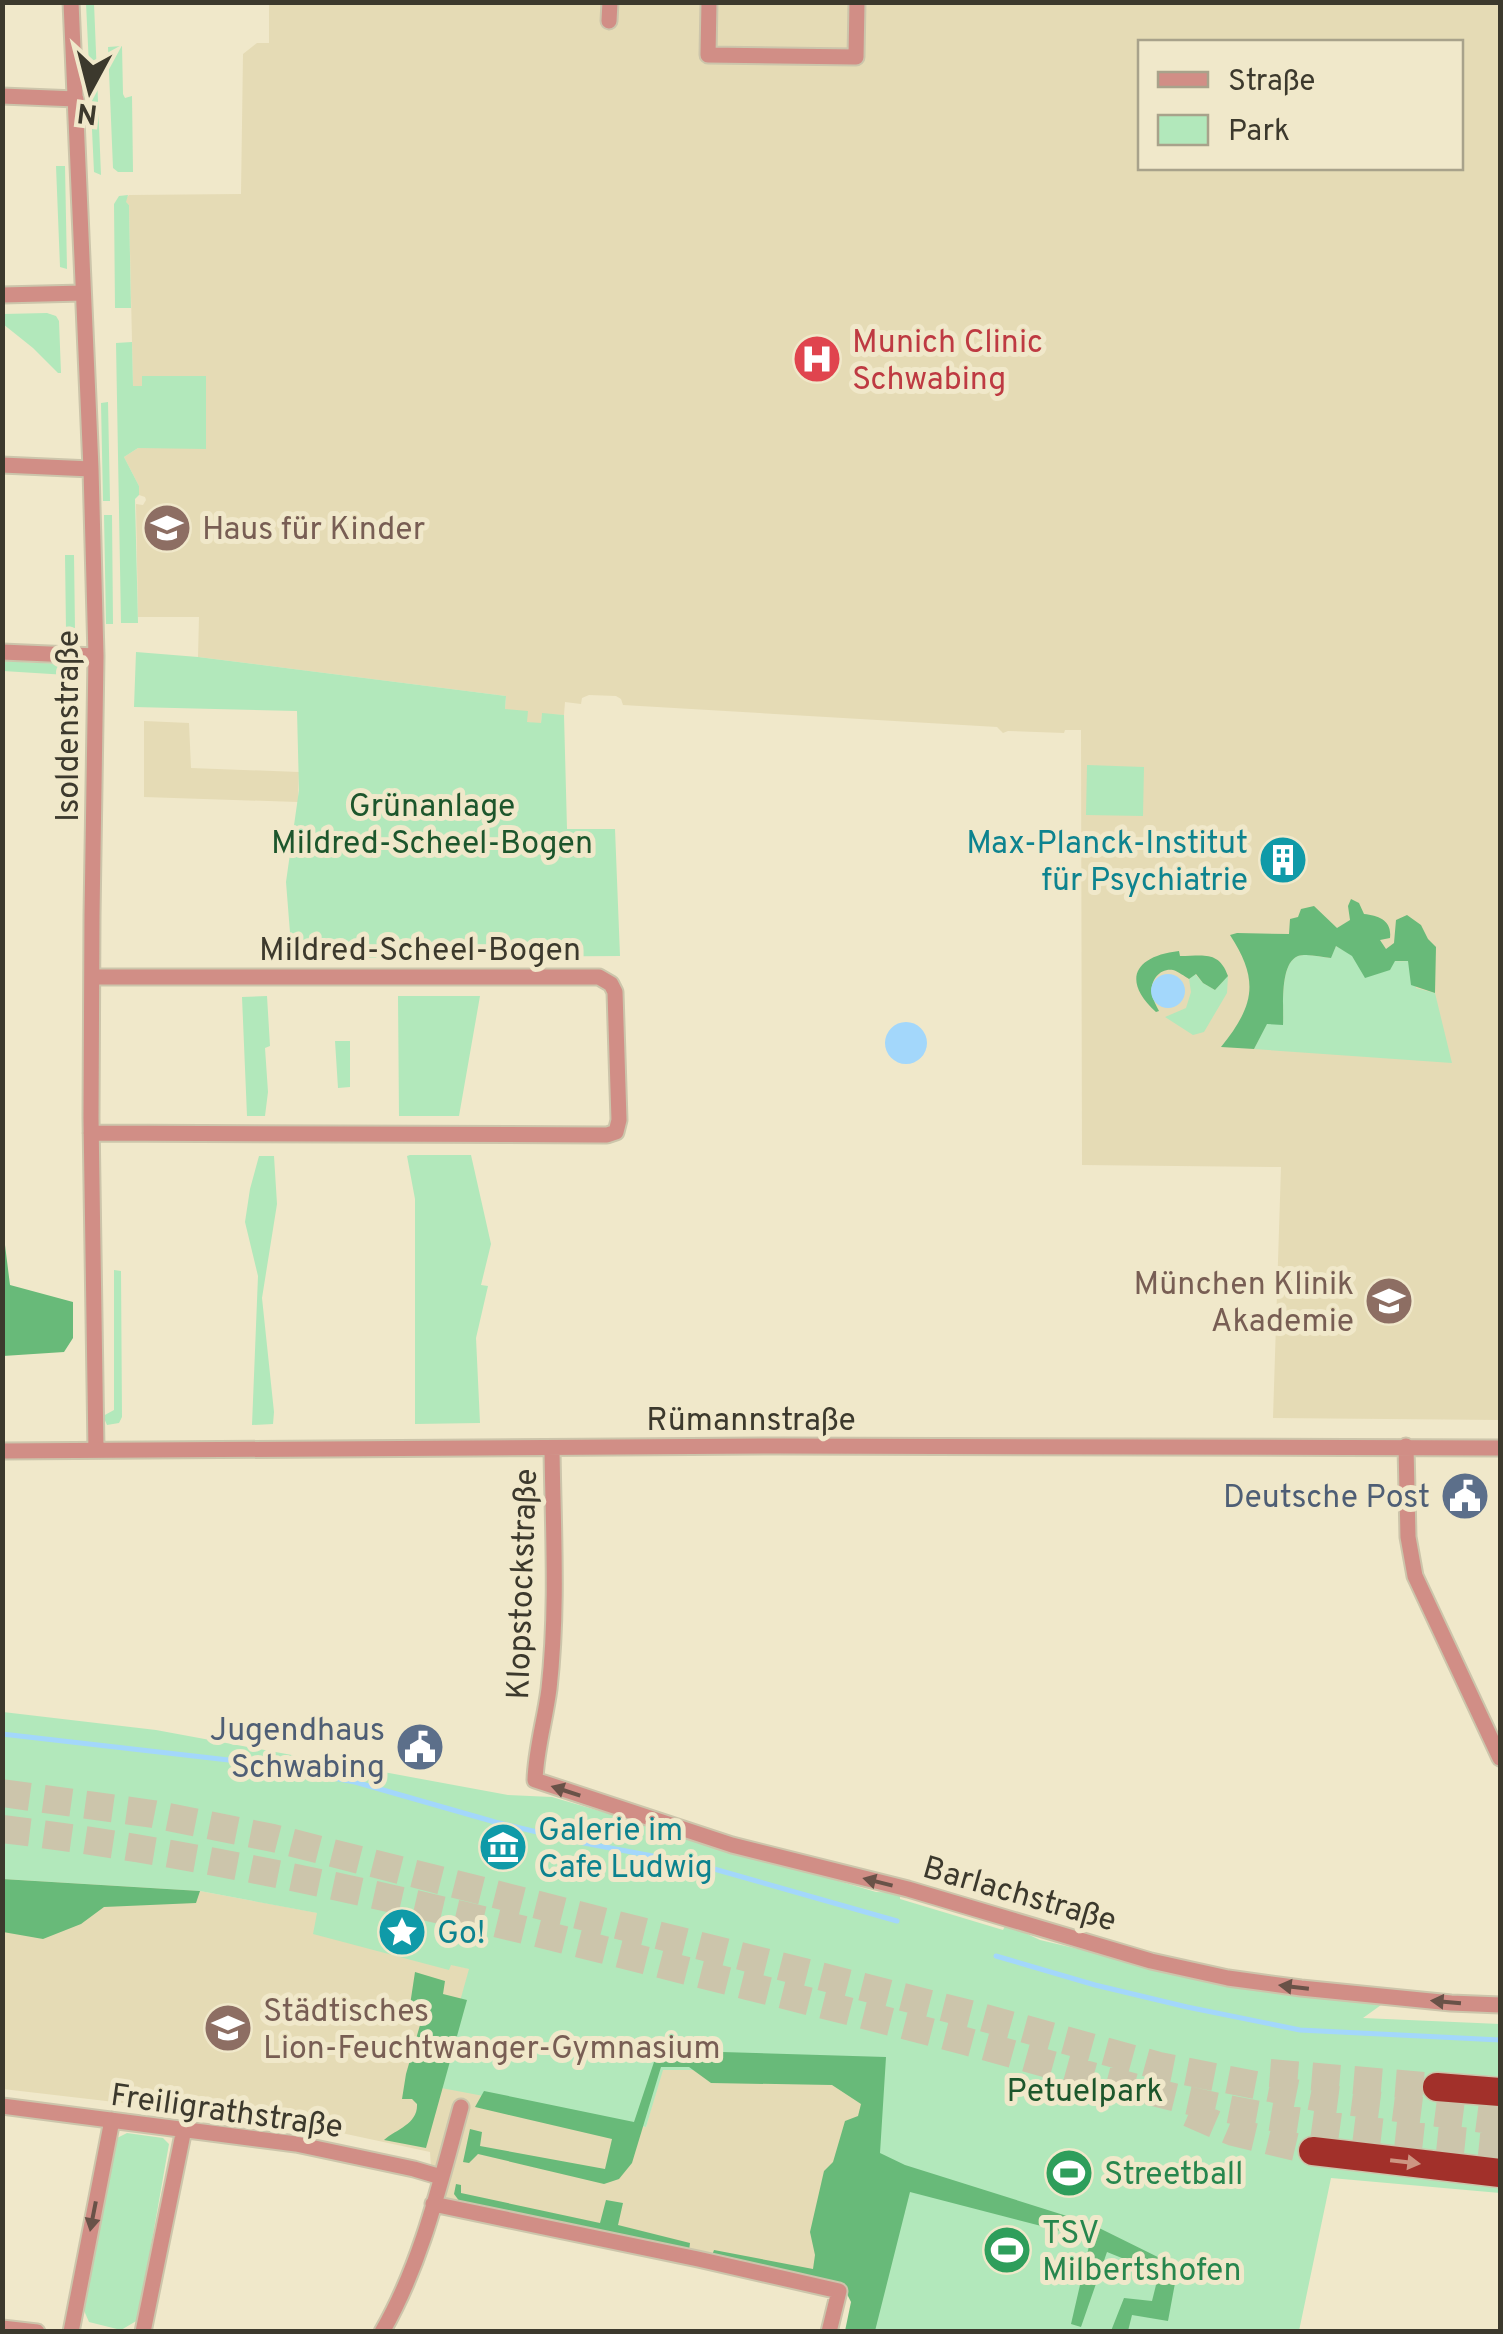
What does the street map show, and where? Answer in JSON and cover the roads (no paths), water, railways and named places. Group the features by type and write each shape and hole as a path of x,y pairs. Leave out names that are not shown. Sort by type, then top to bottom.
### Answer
{"highway":[{"path":"1437,2087 1500,2092"},
{"path":"1313,2151 1500,2173"}],"street":[{"name":"Isoldenstraße","path":"71,2 96,656 91,1134 96,1450"},
{"path":"609,21 610,2"},
{"path":"709,2 708,55 856,57 857,2"},
{"path":"2,96 76,99"},
{"path":"2,295 83,294"},
{"path":"2,465 91,468"},
{"path":"2,652 96,656"},
{"name":"Mildred-Scheel-Bogen","path":"91,1134 607,1135 616,1132 619,1120 615,992 611,984 599,977 92,977"},
{"name":"Rümannstraße","path":"2,1451 780,1446 1500,1448"},
{"path":"1406,1446 1408,1537 1415,1576 1500,1758"},
{"name":"Klopstockstraße","path":"535,1780 549,1690 552,1638 552,1449"},
{"name":"Barlachstraße","path":"535,1780 732,1845 908,1890 1165,1964 1301,1988 1500,2005"},
{"name":"Freiligrathstraße","path":"2,2106 296,2144 441,2177"},
{"path":"382,2332 413,2270 461,2107"},
{"path":"71,2332 112,2120"},
{"path":"143,2332 184,2129"},
{"path":"433,2204 838,2291 829,2332"},
{"path":"2,2328 37,2332"}],"water":[{"path":"1168,974 1180,979 1185,991 1180,1003 1168,1008 1156,1003 1151,991 1156,979"},
{"path":"906,1022 921,1028 927,1043 921,1058 906,1064 891,1058 885,1043 891,1028"}],"waterway":[{"path":"2,1734 246,1762 355,1782 495,1822 700,1865 897,1921"},
{"path":"996,1956 1095,1985 1300,2030 1500,2040"}],"tunnel":[{"path":"2,1793 153,1814 273,1838 974,2015 1159,2066 1321,2098 1500,2121"},
{"path":"2,1829 164,1853 405,1902 885,2020 1199,2103 1333,2126 1500,2145"},
{"path":"1270,2073 1437,2087"},
{"path":"1189,2113 1233,2132 1313,2151"}],"place":[{"name":"Munich Clinic Schwabing","path":"817,359"},
{"name":"Haus für Kinder","path":"167,528"},
{"name":"Max-Planck-Institut für Psychiatrie","path":"1283,860"},
{"name":"München Klinik Akademie","path":"1389,1301"},
{"name":"Deutsche Post","path":"1465,1496"},
{"name":"Jugendhaus Schwabing","path":"420,1747"},
{"name":"Galerie im Cafe Ludwig","path":"503,1847"},
{"name":"Go!","path":"402,1932"},
{"name":"Städtisches Lion-Feuchtwanger-Gymnasium","path":"228,2028"},
{"name":"Streetball","path":"1069,2173"},
{"name":"TSV Milbertshofen","path":"1007,2250"}],"park label":[{"name":"Grünanlage Mildred-Scheel-Bogen","path":"432,824"},
{"name":"Petuelpark","path":"1085,2090"}]}
